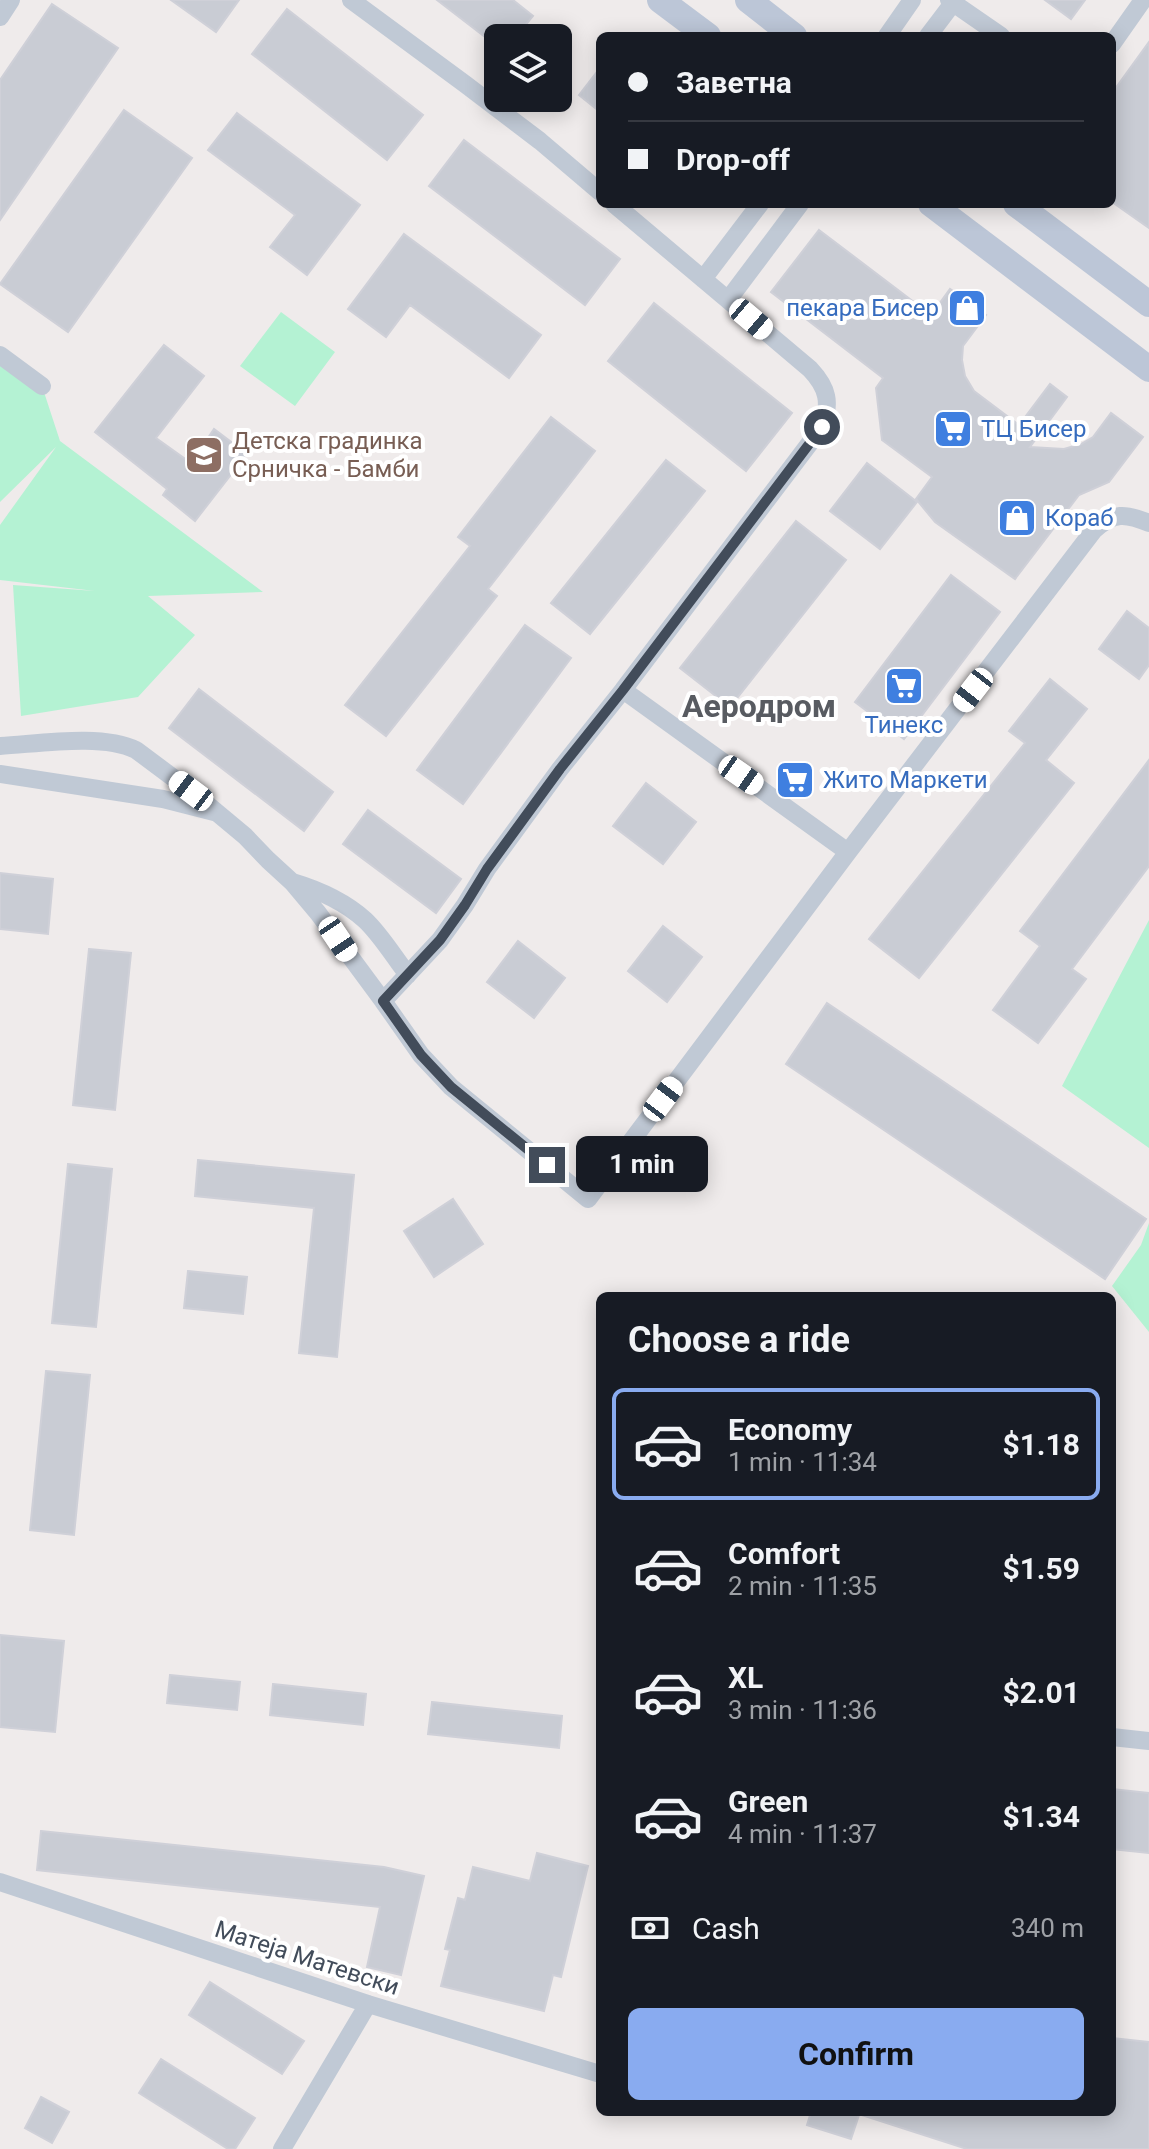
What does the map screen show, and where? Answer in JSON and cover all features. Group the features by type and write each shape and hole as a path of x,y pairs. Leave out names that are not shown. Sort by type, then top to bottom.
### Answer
{"street":[{"path":"0,17 11,0"},
{"path":"351,0 530,133 596,189"},
{"path":"660,0 703,32"},
{"path":"748,0 789,32"},
{"path":"890,32 912,0"},
{"path":"1116,38 1143,0"},
{"path":"931,32 951,2 995,32"},
{"path":"383,1001 440,940 560,769 822,427 828,411 824,390 816,375 619,208"},
{"path":"703,279 757,208"},
{"path":"728,300 797,208"},
{"path":"936,208 1149,369"},
{"path":"1021,208 1149,304"},
{"path":"0,355 42,386"},
{"path":"0,746 82,741 126,745 191,791 245,836 292,882 421,1055 451,1087 588,1199 1094,530 1118,515 1149,523"},
{"path":"623,690 848,852"},
{"path":"0,774 163,799 216,813"},
{"path":"292,882 340,901 367,921 408,975"},
{"path":"1116,1737 1149,1741"},
{"name":"Матеја Матевски","path":"0,1882 368,2004 596,2073"},
{"path":"282,2149 368,2004"}],"green space":[{"path":"281,312 335,352 295,406 240,366"},
{"path":"0,355 42,386 60,441 263,592 148,596 195,635 138,697 21,716 13,585 95,591 0,580 0,525 56,447 0,502"},
{"path":"1149,920 1149,1148 1062,1086"},
{"path":"1149,1223 1149,1332 1112,1286 1141,1245"}],"building":[{"path":"171,0 239,0 216,32"},
{"path":"437,0 513,0 533,16 526,24 484,24 484,36"},
{"path":"1045,0 1085,0 1071,19"},
{"path":"52,4 118,48 0,220 0,80"},
{"path":"287,9 423,115 387,160 252,54"},
{"path":"1149,42 1149,228 1116,205 1116,87"},
{"path":"596,73 596,109 579,95"},
{"path":"124,110 192,158 68,332 0,284"},
{"path":"237,113 360,205 307,275 270,247 295,215 208,150"},
{"path":"464,140 620,259 585,305 429,186"},
{"name":"ТЦ Бисер","path":"819,230 931,315 950,289 986,315 963,346 965,376 974,391 1019,425 1050,384 1067,397 1030,447 1064,449 1081,444 1093,437 1111,413 1143,437 1109,482 1079,495 1015,579 935,522 916,499 932,477 882,440 876,388 883,378 771,292"},
{"path":"404,234 541,335 509,378 410,305 386,337 348,309"},
{"path":"654,303 792,413 746,471 608,361"},
{"path":"164,345 204,376 156,438 191,463 214,429 247,454 195,521 163,495 167,489 95,432"},
{"path":"551,417 595,451 488,589 497,596 386,736 345,705 470,546 458,537"},
{"path":"666,460 705,491 590,634 551,603"},
{"path":"867,463 917,502 880,549 830,511"},
{"path":"796,521 846,560 730,707 680,668"},
{"path":"951,575 1000,612 904,739 855,702"},
{"path":"1127,611 1149,628 1149,665 1139,679 1099,649"},
{"path":"525,625 571,658 463,804 417,770"},
{"path":"1050,679 1087,709 1046,760 1074,783 919,978 869,939 1025,743 1009,731"},
{"path":"199,689 333,792 304,831 169,728"},
{"path":"1149,760 1149,866 1072,969 1086,979 1038,1043 993,1010 1040,946 1020,931"},
{"path":"646,783 696,822 663,864 613,826"},
{"path":"368,810 461,879 436,913 343,844"},
{"path":"0,873 53,879 48,934 0,929"},
{"path":"663,926 702,957 667,1002 628,971"},
{"path":"518,941 565,978 534,1018 487,982"},
{"path":"89,949 131,953 115,1110 73,1105"},
{"path":"827,1003 1146,1219 1105,1279 786,1064"},
{"path":"198,1160 354,1175 337,1357 299,1353 314,1208 195,1196"},
{"path":"68,1164 112,1169 96,1327 52,1323"},
{"path":"453,1199 483,1244 434,1277 404,1231"},
{"path":"188,1271 247,1277 243,1314 184,1308"},
{"path":"46,1371 90,1375 74,1535 30,1530"},
{"path":"0,1635 64,1641 55,1732 0,1727"},
{"path":"170,1675 240,1682 237,1710 167,1703"},
{"path":"273,1684 366,1694 363,1725 270,1715"},
{"path":"432,1702 562,1716 559,1748 428,1734"},
{"path":"1116,1789 1149,1793 1149,1853 1116,1849"},
{"path":"41,1831 384,1867 424,1876 401,1975 367,1967 380,1907 37,1870"},
{"path":"537,1853 588,1866 561,1977 553,1975 544,2011 441,1986 450,1950 445,1949 458,1898 465,1900 473,1867 530,1881"},
{"path":"210,1982 304,2041 282,2074 189,2015"},
{"path":"1116,2038 1149,2042 1149,2149 967,2149 865,2116 1116,2116"},
{"path":"161,2059 255,2118 235,2149 228,2149 139,2093"},
{"path":"41,2097 69,2112 52,2143 25,2128"},
{"path":"810,2116 859,2116 851,2139 807,2125"}],"place":[{"name":"пекара Бисер","path":"967,308"},
{"name":"ТЦ Бисер","path":"953,429"},
{"name":"Детска градинка Срничка - Бамби","path":"204,455"},
{"name":"Кораб","path":"1017,518"},
{"name":"Тинекс","path":"904,686"},
{"name":"Жито Маркети","path":"795,780"}],"district":[{"name":"Аеродром","path":"759,706"}],"route":[{"path":"547,1165 451,1087 421,1055 383,1001 440,940 560,769 822,427"}]}
